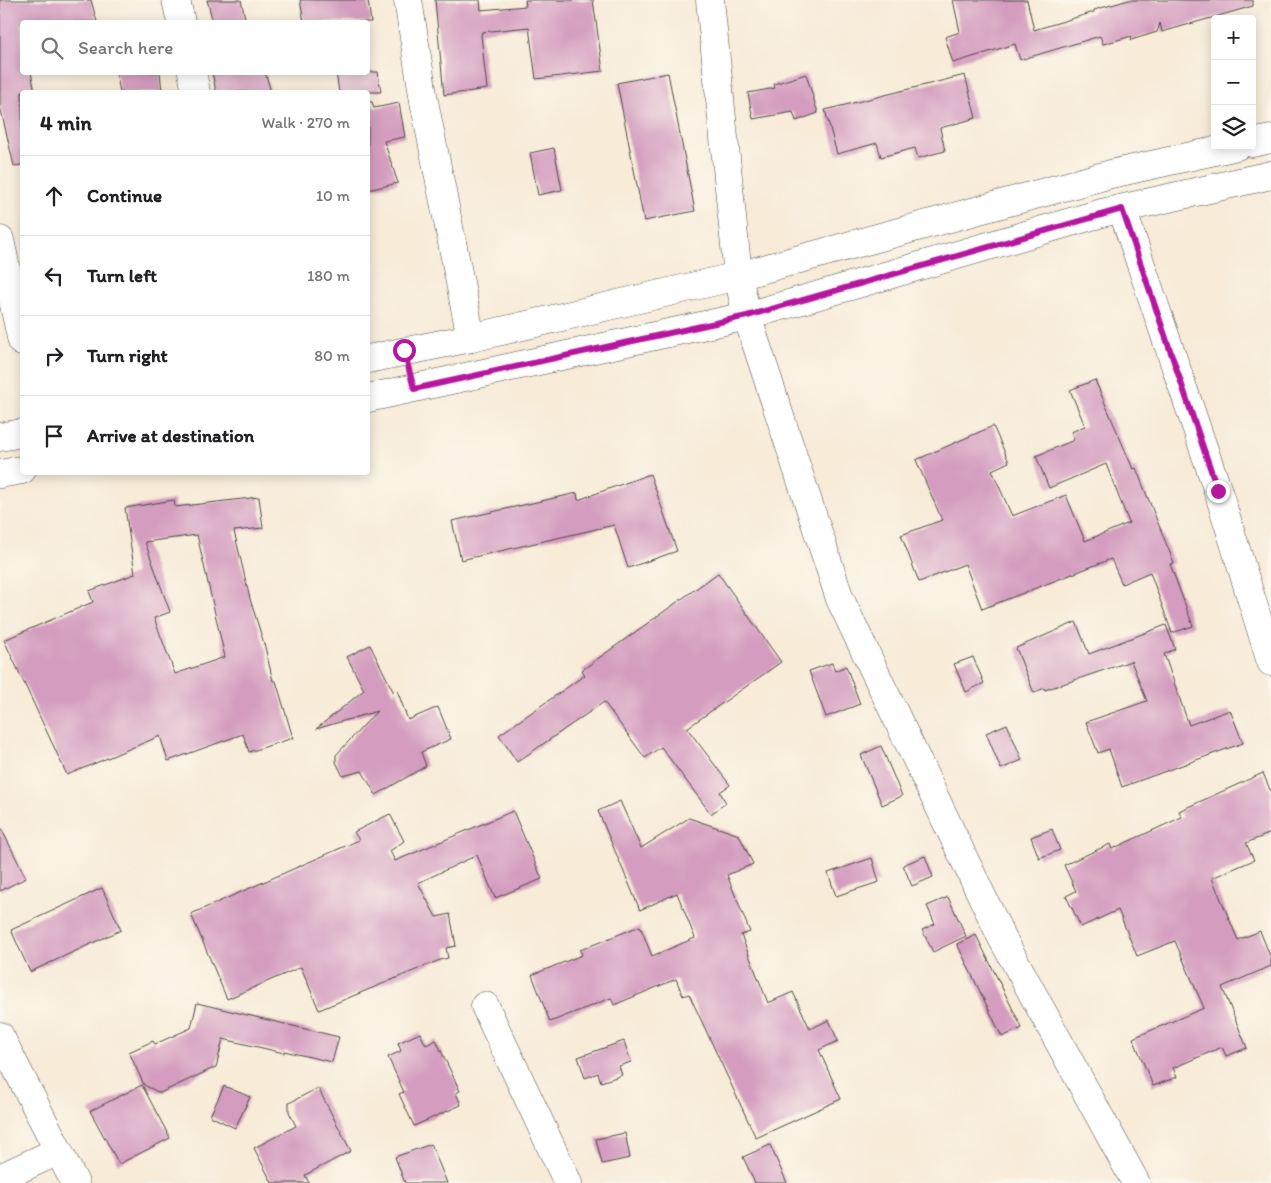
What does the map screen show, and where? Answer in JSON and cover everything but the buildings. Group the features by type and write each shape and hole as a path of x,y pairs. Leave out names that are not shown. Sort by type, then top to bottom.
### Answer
{"street":[{"path":"176,0 181,20"},
{"path":"408,0 424,101 471,338"},
{"path":"710,0 738,276 747,316 840,599 1001,936 1136,1183"},
{"path":"193,75 196,90"},
{"path":"1256,142 1271,139"},
{"path":"370,358 404,350 471,338 738,276 1111,174 1219,150"},
{"path":"370,398 747,316 1122,209 1271,176"},
{"path":"1122,209 1218,491 1271,662"},
{"path":"0,240 20,333"},
{"path":"404,350 414,389"},
{"path":"0,437 20,433"},
{"path":"0,474 20,470"},
{"path":"485,1006 568,1183"},
{"path":"0,1036 75,1183"},
{"path":"0,1178 58,1151"}],"route":[{"path":"404,350 414,389 747,316 1102,213 1122,209 1218,491"}]}
